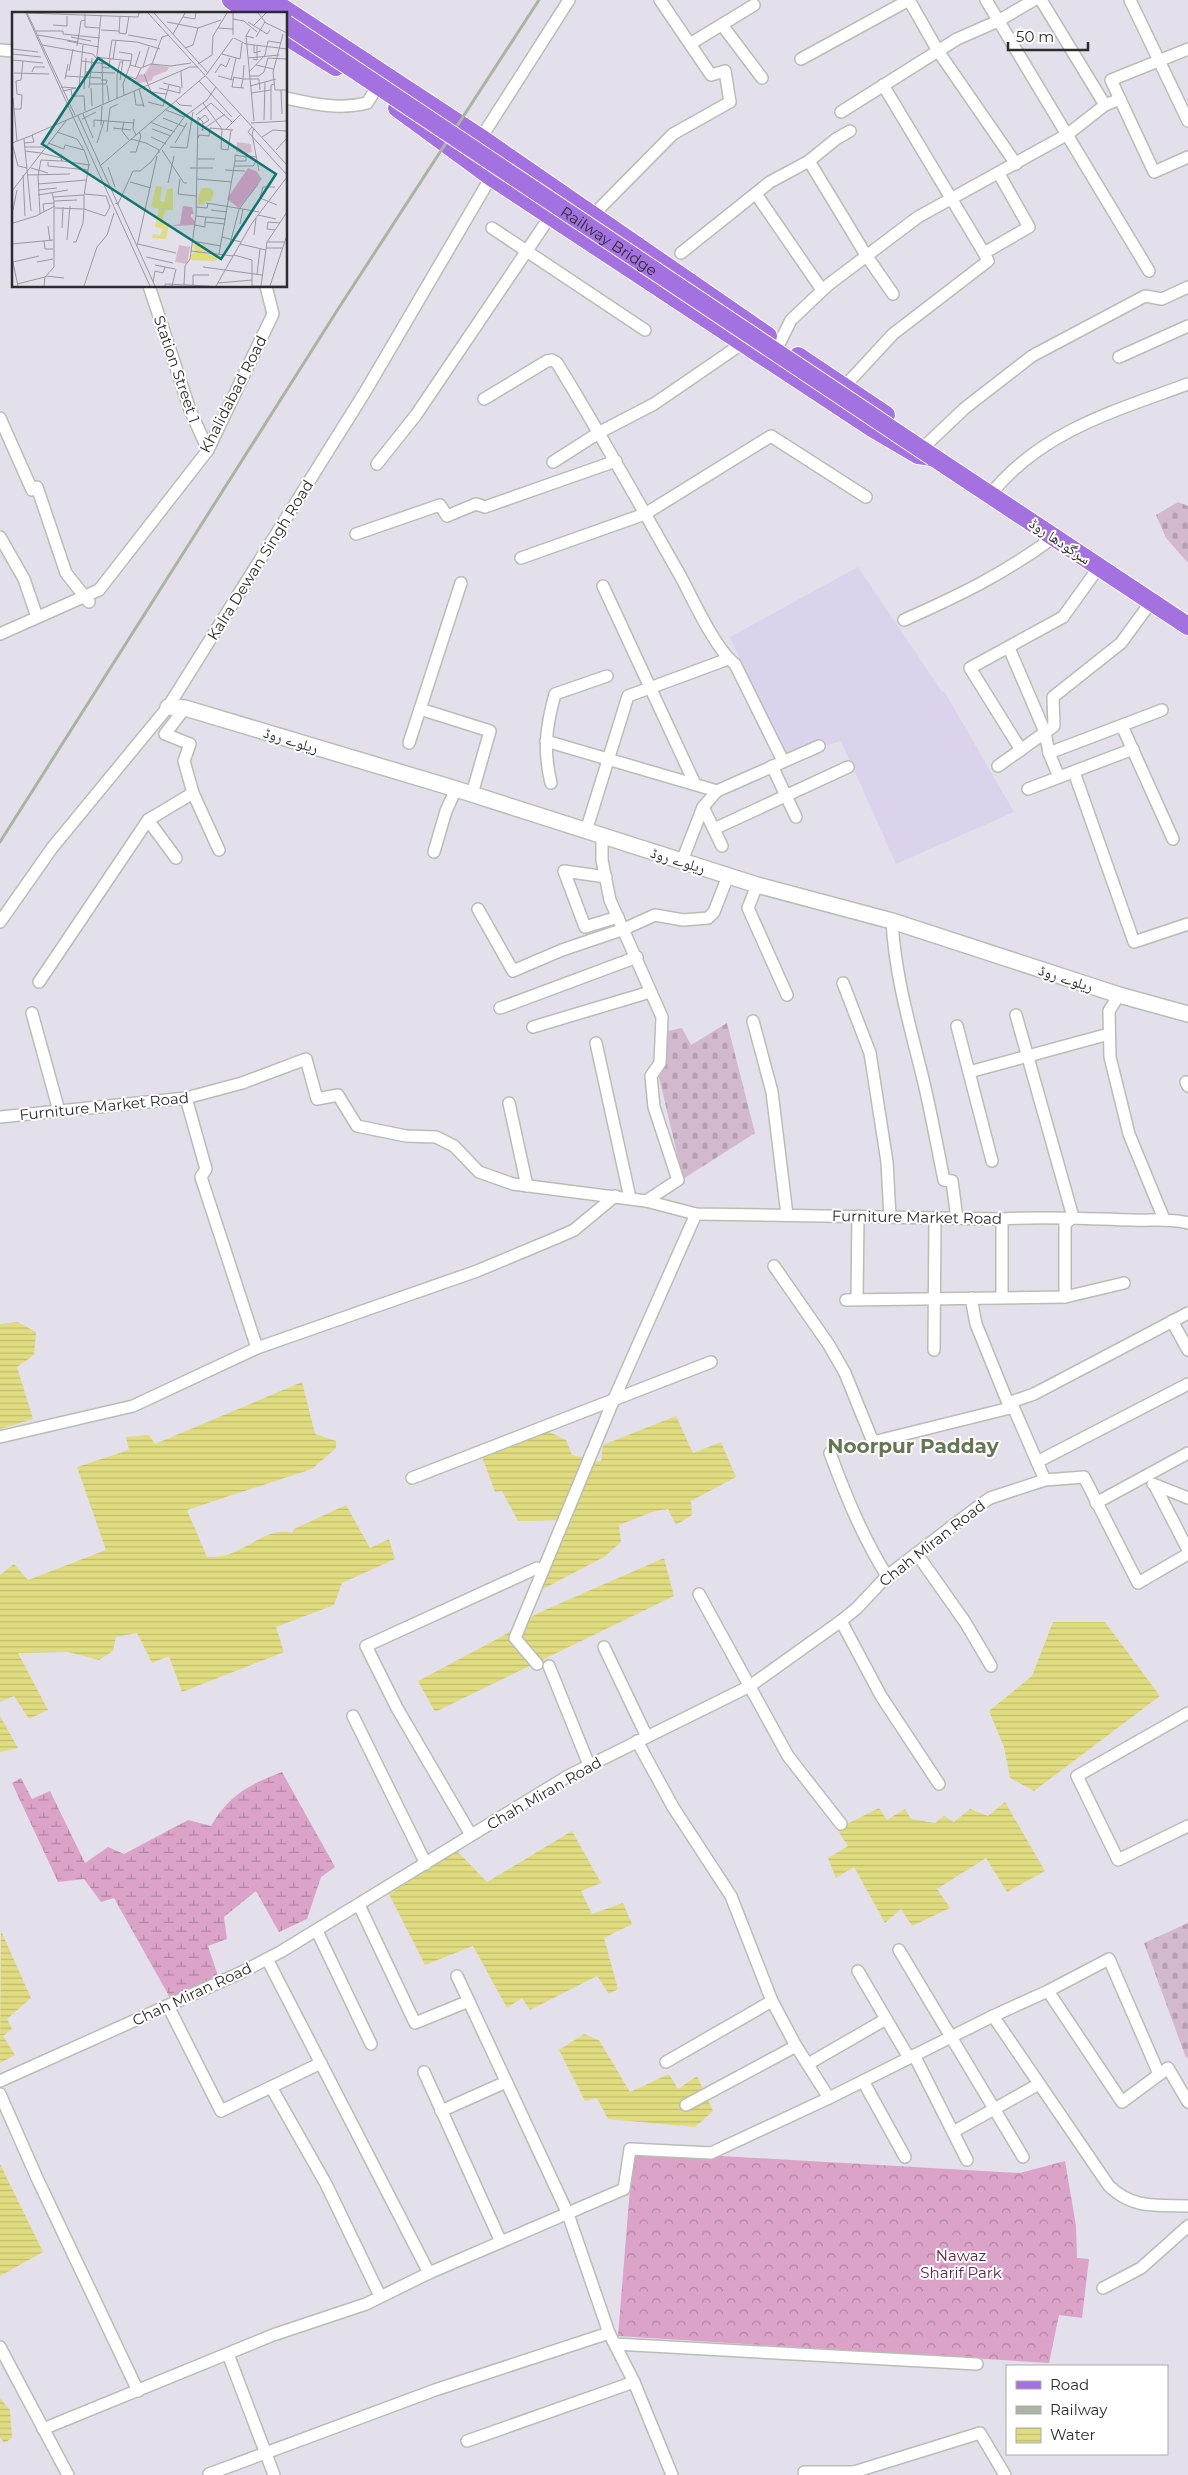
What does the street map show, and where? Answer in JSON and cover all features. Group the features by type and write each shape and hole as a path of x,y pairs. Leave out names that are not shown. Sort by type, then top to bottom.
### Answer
{"main road":[{"path":"232,0 249,12"},
{"path":"250,0 268,12"},
{"path":"271,0 481,138 592,216 844,387 929,451"},
{"name":"Railway Bridge","path":"288,25 929,451"},
{"path":"288,37 374,92 491,177 903,447 918,455 929,451"},
{"name":"سرگودھا روڈ","path":"929,451 990,495 1188,626"}],"street":[{"path":"481,138 569,0"},
{"path":"592,216 673,134 730,102 726,70 711,75 660,0"},
{"path":"802,59 909,0 938,51 1016,164"},
{"path":"986,0 1149,272"},
{"path":"841,112 957,39 998,21 1034,0"},
{"path":"1041,0 1105,105"},
{"path":"1130,0 1188,121"},
{"path":"690,44 754,5"},
{"path":"722,25 762,78"},
{"path":"1188,49 1111,80 1154,172 1188,157"},
{"path":"844,387 893,334 988,261 883,85"},
{"path":"288,98 319,105 350,107 367,103 374,92"},
{"path":"779,344 791,320 822,290 918,217 999,174 1068,134 1105,105 1120,99"},
{"path":"682,253 770,182 809,162 836,139 850,132"},
{"path":"809,162 866,255 893,294"},
{"path":"984,253 1029,228 999,174"},
{"name":"Kalra Dewan Singh Road","path":"0,922 52,848 168,707 365,392 491,177"},
{"path":"756,194 822,290"},
{"path":"378,464 416,415 551,215"},
{"path":"492,228 645,330"},
{"path":"929,451 965,408 1032,356 1145,296 1162,299 1188,287"},
{"name":"Station Street 1","path":"150,288 190,410 208,450"},
{"name":"Khalidabad Road","path":"87,599 99,590 208,450 273,314 266,288"},
{"path":"1119,357 1188,326"},
{"path":"553,462 600,432 654,404 742,343"},
{"path":"484,399 552,360 557,363 600,432 728,659 735,664 783,761"},
{"path":"990,495 1008,472 1045,445 1096,418 1188,384"},
{"path":"0,418 32,490 37,487 66,573 87,599 38,617 0,634"},
{"path":"521,558 645,514 771,436 866,497"},
{"path":"356,534 440,505 447,516 476,504 485,507 616,461"},
{"path":"0,537 24,580 38,617"},
{"path":"904,620 972,590 1017,564 1054,537"},
{"path":"1021,750 970,668 1063,617 1099,567"},
{"path":"409,743 461,583"},
{"path":"603,586 695,784"},
{"path":"998,766 1054,726 1052,698 1054,695 1120,643 1150,602"},
{"path":"1009,648 1046,732 1049,753 1059,777"},
{"path":"586,831 628,696 728,659"},
{"path":"551,784 545,758 546,741 555,694 607,676"},
{"name":"ریلوے روڈ","path":"168,707 185,708 456,789 682,862 758,885 892,921 1119,995 1188,1014"},
{"path":"185,708 165,734 190,744 184,761 193,793 219,850"},
{"path":"420,708 490,731 472,794"},
{"path":"1049,753 1162,710"},
{"path":"1122,726 1173,840"},
{"path":"546,741 717,791"},
{"path":"682,862 703,807 717,791 820,746"},
{"path":"1028,789 1133,749"},
{"path":"772,766 796,817"},
{"path":"714,829 848,767"},
{"path":"1074,772 1134,942 1188,924"},
{"path":"434,852 446,811 456,789"},
{"path":"39,982 148,820 193,793"},
{"path":"703,807 722,846"},
{"path":"148,820 176,858"},
{"path":"602,836 602,860 610,900 637,957 662,1017 660,1063 651,1076 654,1107 678,1180 646,1200"},
{"path":"606,877 564,871 585,927 618,917"},
{"path":"478,909 513,971 562,950 624,929 655,915 683,920 708,918 714,912 728,876"},
{"path":"758,885 748,908 787,995"},
{"path":"892,921 894,958 944,1180 952,1181 957,1218"},
{"path":"500,1008 637,957"},
{"path":"842,982 870,1053 887,1162 890,1217"},
{"path":"534,1027 650,992"},
{"path":"1119,995 1109,1011 1110,1057 1129,1134 1164,1219"},
{"path":"32,1013 59,1111"},
{"path":"1016,1015 1073,1217 1065,1224 1065,1297"},
{"path":"753,1021 772,1092 787,1215"},
{"path":"957,1026 992,1161"},
{"path":"969,1072 1109,1034"},
{"path":"596,1043 630,1198"},
{"name":"Furniture Market Road","path":"0,1117 186,1098 242,1083 306,1060 318,1100 338,1095 357,1126 406,1136 436,1137 454,1146 480,1172 513,1184 646,1200 696,1214 1002,1219 1073,1217 1136,1220 1164,1219 1188,1223"},
{"path":"186,1098 206,1170 201,1177 257,1348"},
{"path":"509,1103 527,1186"},
{"path":"0,1437 132,1406 257,1348 476,1270 556,1238 574,1230 615,1196"},
{"path":"537,1664 515,1638 614,1399 696,1214"},
{"path":"858,1216 851,1300 1065,1297 1124,1283"},
{"path":"934,1350 935,1218"},
{"path":"1002,1219 1002,1297"},
{"path":"774,1266 829,1345 845,1373 872,1442 1011,1405 1188,1313"},
{"path":"971,1298 976,1324 1045,1480"},
{"path":"1172,1321 1188,1350"},
{"path":"412,1478 711,1362"},
{"path":"1037,1462 1188,1384"},
{"path":"830,1453 849,1506 870,1550 886,1576"},
{"path":"1188,1453 1096,1503 1138,1583 1188,1554"},
{"path":"1147,1476 1188,1550"},
{"name":"Chah Miran Road","path":"0,2081 168,2006 267,1959 359,1906 554,1784 750,1686 841,1621 857,1608 886,1576 990,1498 1045,1480 1084,1477 1096,1503"},
{"path":"1154,1486 1188,1498"},
{"path":"917,1554 965,1622 991,1666"},
{"path":"471,1835 397,1708 366,1646 537,1568"},
{"path":"699,1594 788,1756 841,1824"},
{"path":"841,1621 881,1696 939,1784"},
{"path":"604,1647 642,1739 673,1807 731,1896 772,2001 796,2046 829,2098"},
{"path":"549,1666 589,1765"},
{"path":"1188,1713 1077,1776 1118,1860 1188,1826"},
{"path":"354,1716 426,1864"},
{"path":"359,1906 415,2023 469,2001"},
{"path":"317,1931 370,2044"},
{"path":"899,1950 1023,2157"},
{"path":"267,1959 429,2273"},
{"path":"43,2429 228,2354 380,2296 624,2189 630,2149 711,2153 829,2098 992,2016 1048,1991 1109,1959 1159,2074"},
{"path":"858,1971 911,2057 967,2160"},
{"path":"457,1976 568,2214 609,2332 634,2382 672,2475"},
{"path":"1048,1991 1122,2102 1168,2068 1188,2102"},
{"path":"666,2062 772,2001"},
{"path":"168,2006 221,2111 321,2063"},
{"path":"992,2016 1109,2186 1120,2196 1145,2204 1188,2206"},
{"path":"808,2064 886,2019"},
{"path":"686,2105 796,2046"},
{"path":"424,2072 501,2242"},
{"path":"863,2081 905,2157"},
{"path":"442,2111 506,2082"},
{"path":"953,2132 1039,2084"},
{"path":"271,2087 326,2184 380,2296"},
{"path":"0,2094 37,2178 138,2391"},
{"path":"1102,2288 1141,2268 1188,2226"},
{"path":"209,2474 435,2390 609,2332"},
{"path":"615,2344 977,2364"},
{"path":"0,2347 68,2475"},
{"path":"228,2354 267,2451 274,2475"},
{"path":"467,2441 634,2382"},
{"path":"804,2472 854,2473 980,2433 1005,2475"}],"shaded area":[{"path":"858,567 942,692 944,691 1014,812 896,864 841,741 785,759 730,637"}],"green space":[{"path":"1178,502 1188,506 1188,563 1166,538 1156,515"},
{"path":"727,1023 755,1133 683,1179 658,1073 667,1031 682,1028 691,1045"},
{"path":"282,1772 335,1867 321,1877 307,1919 279,1932 256,1891 224,1917 227,1939 208,1946 220,1982 173,2003 114,1898 101,1902 84,1879 58,1882 12,1783 21,1778 32,1799 50,1791 85,1863 108,1847 124,1854 188,1820 211,1826 233,1798 250,1786"},
{"path":"1188,1923 1188,2057 1186,2058 1144,1943"},
{"name":"Nawaz Sharif Park","path":"633,2151 1020,2173 1065,2161 1076,2226 1077,2258 1089,2259 1082,2318 1059,2315 1049,2363 618,2336"}],"water":[{"path":"18,1322 36,1332 34,1355 17,1367 33,1419 0,1429 0,1324"},
{"path":"302,1382 315,1434 336,1441 336,1448 312,1469 187,1510 207,1557 221,1556 234,1552 275,1533 292,1533 294,1529 346,1505 370,1548 389,1539 395,1559 342,1583 334,1605 276,1627 284,1652 182,1692 169,1656 152,1663 137,1633 116,1637 113,1651 99,1660 68,1652 18,1653 48,1710 29,1719 14,1696 0,1702 0,1575 14,1564 28,1580 106,1550 77,1467 129,1450 126,1437 149,1435 155,1444"},
{"path":"676,1416 693,1453 721,1442 736,1477 691,1501 692,1515 676,1525 668,1509 655,1511 619,1525 621,1542 604,1557 539,1591 568,1520 518,1521 502,1491 495,1492 481,1454 515,1445 524,1437 547,1431 566,1440 572,1455 601,1462 603,1445"},
{"path":"664,1558 674,1596 435,1712 418,1681 501,1637 538,1613"},
{"path":"1053,1622 1105,1622 1160,1696 1034,1791 1010,1778 1004,1747 989,1711 1032,1676"},
{"path":"0,1716 18,1748 0,1752"},
{"path":"1005,1802 1045,1871 1007,1892 986,1858 937,1889 950,1908 912,1926 901,1909 885,1923 854,1867 836,1878 828,1858 848,1846 837,1829 879,1808 887,1820 905,1809 911,1819 935,1823 944,1816 954,1822 970,1809 988,1816"},
{"path":"572,1831 601,1883 581,1891 592,1914 623,1903 632,1924 604,1938 618,1989 609,1994 597,1976 530,2010 522,1998 507,2008 473,1946 425,1965 389,1894 457,1851 487,1882"},
{"path":"1,1931 31,1998 7,2019 12,2029 3,2036 15,2055 0,2063"},
{"path":"584,2034 599,2040 630,2092 669,2074 678,2089 697,2076 713,2111 695,2127 608,2119 597,2098 585,2101 559,2050"},
{"path":"0,2164 43,2252 0,2276"},
{"path":"0,2398 10,2410 12,2438 4,2443 0,2437"}],"railway":[{"path":"0,842 340,306 539,0"}],"district":[{"name":"Noorpur Padday","path":"913,1446"}]}
